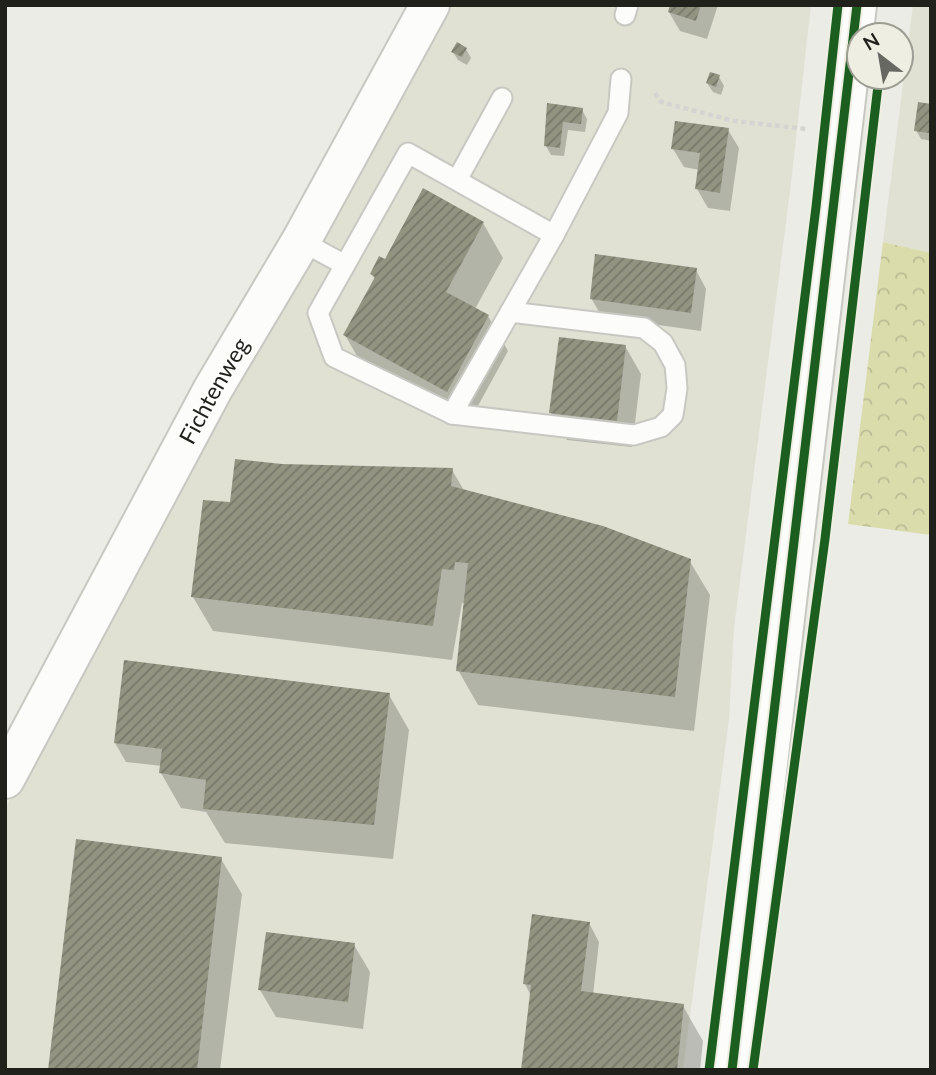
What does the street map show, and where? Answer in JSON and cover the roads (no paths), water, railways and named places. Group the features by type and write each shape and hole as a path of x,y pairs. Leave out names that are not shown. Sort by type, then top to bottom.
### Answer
{"main road":[{"name":"Fichtenweg","path":"5,779 213,389 301,241 430,5"},
{"path":"732,1070 857,5"}],"lane":[{"path":"452,414 554,235 618,113 621,79"},
{"path":"457,180 502,97"},
{"path":"510,312 645,328 663,343 675,365 677,388 673,415 661,427 634,435 452,414 334,357 317,313 408,153 554,235"},
{"path":"301,241 345,265"}]}
